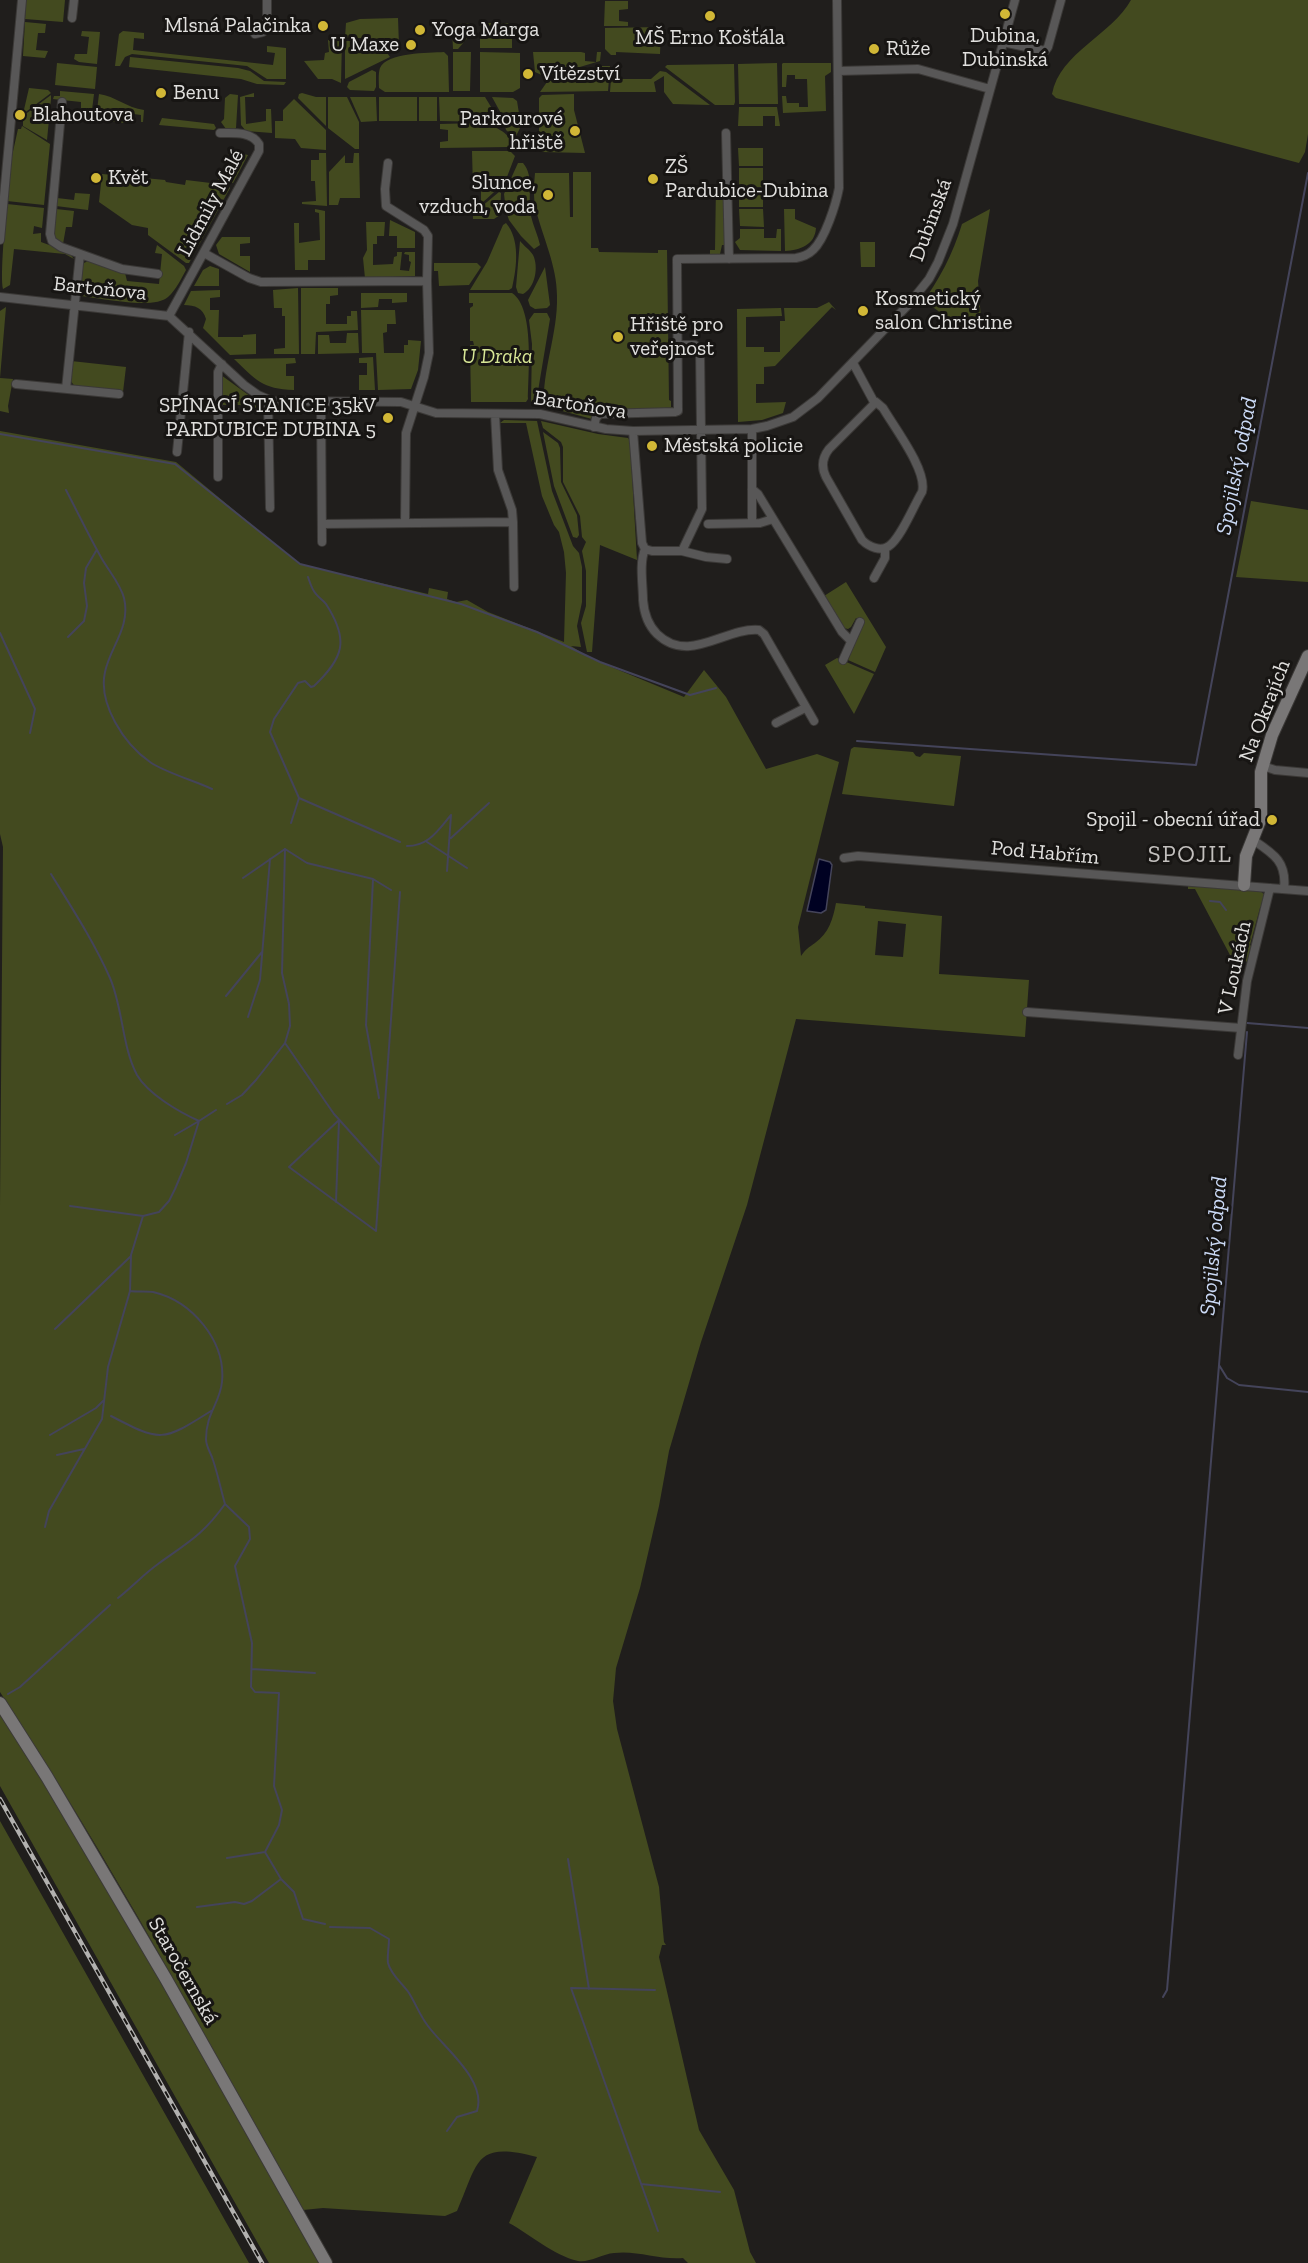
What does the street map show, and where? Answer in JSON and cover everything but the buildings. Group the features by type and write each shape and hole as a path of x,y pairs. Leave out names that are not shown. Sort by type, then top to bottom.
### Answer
{"main road":[{"name":"Na Okrajích","path":"1244,885 1246,856 1262,813 1260,780 1263,766 1275,727 1308,656"},
{"name":"Staročernská","path":"0,1703 47,1777 166,1979 326,2263"}],"street":[{"path":"0,240 22,0"},
{"path":"72,18 74,0"},
{"path":"255,34 261,34 265,29 267,0"},
{"path":"594,427 597,416 602,413 678,411 677,259 801,257 811,253 818,245 839,188 837,0"},
{"name":"Dubinská","path":"701,430 752,429 776,424 801,412 853,363 916,297 938,262 950,233 1015,0"},
{"path":"1003,42 1040,51 1046,50 1060,0"},
{"path":"838,70 918,69 990,89"},
{"path":"62,102 50,236 54,243 80,254 126,270 158,274"},
{"name":"Lidmily Malé","path":"169,316 260,149 259,141 252,137 220,133"},
{"path":"726,133 729,259"},
{"path":"388,163 385,189 387,206 424,230 428,236 429,353 424,377 406,433 405,523"},
{"path":"204,253 249,278 261,282 427,281"},
{"path":"66,389 80,254"},
{"name":"Bartoňova","path":"0,297 169,316 252,391 268,400 321,403 401,402 436,413 545,415 594,427 633,431 701,430"},
{"path":"177,452 189,332"},
{"path":"678,345 695,345 699,351 701,430 702,509 682,551"},
{"path":"853,363 874,402 883,408 918,468 923,484 922,492 895,539 885,548 885,558 874,578"},
{"path":"218,477 218,372 222,364"},
{"path":"15,384 119,394"},
{"path":"268,400 270,508"},
{"path":"874,402 829,449 823,458 823,466 826,477 862,540 869,546 885,548"},
{"path":"321,403 322,542"},
{"path":"495,414 498,470 512,510 514,587"},
{"path":"752,429 752,523"},
{"path":"633,431 642,543 645,549 644,609 648,621 656,633 671,643 689,647 759,630 764,634 814,721"},
{"path":"752,489 842,632 851,641"},
{"path":"708,524 763,523 773,519"},
{"path":"321,524 513,522"},
{"path":"645,549 682,551 727,559"},
{"path":"843,660 860,622"},
{"path":"776,723 805,708"},
{"path":"1263,766 1275,770 1308,773"},
{"path":"1253,840 1270,852 1283,866 1286,875 1284,889"},
{"name":"Pod Habřím","path":"844,858 858,856 1308,891"},
{"name":"V Loukách","path":"1238,1055 1247,981 1270,888"},
{"path":"1027,1012 1240,1028"}],"green space":[{"path":"26,0 65,0 63,22 25,19"},
{"path":"1131,0 1308,0 1308,134 1305,152 1299,163 1056,98 1052,94 1057,79 1065,67 1112,24"},
{"path":"605,1 628,1 628,9 619,10 619,21 628,22 628,26 604,26"},
{"path":"398,18 399,46 396,52 361,38 345,38 346,23 360,19"},
{"path":"25,22 46,24 45,33 38,33 36,50 48,51 45,58 23,56"},
{"path":"458,23 470,23 471,34 458,49 453,49 452,28"},
{"path":"480,23 512,23 512,48 480,48"},
{"path":"661,27 660,54 616,52 616,55 611,55 605,49 605,28"},
{"path":"82,31 100,32 97,64 79,62 74,59 75,54 87,54 89,37 81,36"},
{"path":"123,31 144,33 144,39 134,38 133,50 273,65 275,53 267,52 267,46 286,48 286,79 267,79 247,66 132,54 125,57 120,66 115,66 119,34"},
{"path":"328,40 342,40 341,83 332,79 318,79 304,61 324,60 325,53 329,52"},
{"path":"345,41 364,42 376,46 390,57 345,79"},
{"path":"444,52 448,56 449,92 385,92 379,88 380,68 391,59 409,54"},
{"path":"453,52 471,52 470,91 453,91"},
{"path":"480,52 520,53 520,88 513,92 480,92"},
{"path":"533,52 581,52 585,53 585,61 596,62 597,52 601,52 600,61 546,77 535,72"},
{"path":"130,57 238,68 250,71 264,81 286,82 284,85 257,84 241,79 129,67"},
{"path":"57,63 97,67 95,89 55,85"},
{"path":"777,63 778,104 739,104 738,64"},
{"path":"783,63 831,63 831,72 825,76 826,111 783,113 782,96 786,96 787,103 799,103 799,107 808,107 807,79 795,79 795,75 787,75 786,87 782,87"},
{"path":"734,64 734,105 715,105 665,67 667,65"},
{"path":"601,66 610,66 608,91 540,92 547,82"},
{"path":"372,70 376,72 374,91 350,90 347,87 349,82"},
{"path":"660,71 666,72 710,105 673,104 664,92 664,76 654,82 656,92 610,92 611,79 651,79"},
{"path":"29,88 48,90 51,93 23,114"},
{"path":"60,91 94,94 92,110 81,108 81,102 53,99 54,96 60,96"},
{"path":"254,93 254,97 245,97 246,124 266,121 266,109 271,109 272,133 246,131 241,125 240,97"},
{"path":"302,93 326,97 326,126 298,98"},
{"path":"99,94 144,110 143,122 141,122 141,115 126,113 124,123 96,119"},
{"path":"230,94 238,95 234,130 226,129 221,122 224,119 225,98"},
{"path":"574,94 574,110 585,153 542,152 539,149 539,98 542,95"},
{"path":"51,95 47,140 23,126 23,116"},
{"path":"328,97 347,97 359,122 359,149 355,149 328,128"},
{"path":"350,97 376,97 377,121 361,122"},
{"path":"379,97 417,97 417,121 379,121"},
{"path":"419,97 437,97 437,121 419,121"},
{"path":"439,97 485,97 499,120 495,122 440,121"},
{"path":"492,97 513,98 517,101 521,126 516,136 506,130 503,117"},
{"path":"294,99 326,130 326,150 301,148 295,139 275,138 275,121 283,121 283,110"},
{"path":"739,107 777,107 780,126 775,126 775,116 763,116 763,126 738,126"},
{"path":"162,118 214,124 216,128 214,130 159,125"},
{"path":"480,123 495,127 504,133 508,136 511,145 508,147 440,148 440,142 448,141 448,130 440,129 440,124"},
{"path":"22,126 50,144 44,205 7,201 12,156 18,129"},
{"path":"738,148 763,148 763,166 739,166"},
{"path":"228,151 248,155 233,183 218,181 219,174 233,172 234,156 228,155"},
{"path":"472,151 510,151 515,156 505,182 481,204 473,204 473,201 481,201 481,189 473,188"},
{"path":"319,153 326,153 327,206 302,204 302,202 316,201 315,181 311,181 311,160 319,160"},
{"path":"354,153 359,153 360,198 340,198 338,205 329,205 329,172 345,155 345,163 353,163"},
{"path":"518,163 523,163 529,175 531,216 540,245 534,249 509,220 506,211 504,194"},
{"path":"739,168 763,168 763,187 739,187"},
{"name":"Hřiště pro veřejnost","path":"573,172 591,172 591,248 598,248 599,252 658,253 658,250 667,250 669,400 671,407 675,408 592,419 544,406 545,379 555,324 557,296 552,263 535,205 535,173 569,173 570,217 573,217"},
{"path":"102,174 165,180 185,185 186,180 227,185 230,188 189,263 186,263 148,235 148,228 132,225 99,202"},
{"path":"716,185 724,190 724,245 722,245 720,254 710,254 710,250 715,250"},
{"path":"739,189 763,189 763,207 739,207"},
{"path":"499,192 501,193 500,215 494,219 473,219 473,207 481,207"},
{"path":"75,193 90,194 88,210 56,206 57,198 74,200"},
{"path":"7,204 44,208 42,228 34,226 33,234 41,233 41,242 68,252 74,259 65,254 14,249 10,285 3,289 2,261"},
{"path":"56,209 74,211 72,227 66,227 63,244 53,236"},
{"path":"315,209 325,211 325,260 308,260 308,270 295,270 294,223 299,223 299,243 320,240 319,213 315,212"},
{"path":"739,209 763,209 764,227 740,226"},
{"path":"784,209 795,209 795,219 816,228 813,239 806,246 785,251"},
{"path":"990,209 978,281 981,319 969,325 953,324 937,310 921,305 945,266 962,224"},
{"path":"390,220 415,232 415,248 397,248 397,236 389,236"},
{"path":"366,222 385,222 384,236 377,236 377,244 373,244 373,265 393,264 397,252 402,252 400,270 409,271 411,262 409,255 404,254 415,252 415,276 365,278 363,258 367,250"},
{"path":"506,223 514,237 515,245 516,262 512,288 509,290 470,290 487,262 503,225"},
{"path":"740,229 764,229 764,238 776,238 777,229 781,229 781,251 740,250 735,242 740,238"},
{"path":"222,237 250,237 250,243 240,244 240,256 250,256 250,272 219,254 216,245"},
{"path":"520,241 532,253 536,265 533,282 523,294 518,293 516,287"},
{"path":"860,242 875,242 875,267 861,267"},
{"path":"157,245 186,270 168,297 161,301 139,303 81,296 82,264 90,260 125,273 127,281 159,284 162,254 155,253"},
{"path":"434,263 477,263 481,267 469,285 439,286 438,271 434,271"},
{"path":"210,266 219,269 219,286 194,286 203,270"},
{"path":"545,267 550,305 547,308 535,309 530,306 528,300"},
{"path":"298,288 299,354 274,354 274,349 285,348 285,316 282,316 282,308 274,308 273,290"},
{"path":"301,288 338,288 338,295 330,296 330,304 326,304 326,324 347,324 347,316 351,316 351,311 357,311 358,330 316,332 315,354 301,354"},
{"path":"220,290 220,297 210,298 210,310 219,310 218,337 243,337 243,335 256,334 256,354 230,355 203,328 206,319 201,310 184,305 191,291"},
{"path":"361,293 407,293 407,302 392,303 392,299 379,299 378,307 361,308"},
{"name":"U Draka","path":"469,293 512,293 519,301 524,312 529,342 528,399 526,402 471,402 470,345 474,345 473,341 470,341 470,308 473,303 469,303"},
{"path":"829,302 836,310 832,307 775,366 764,367 764,384 756,384 756,403 786,402 783,413 762,420 738,422 737,309 781,308 782,316 746,317 746,347 764,347 764,352 780,352 780,321 785,321 784,308 817,308"},
{"path":"6,307 0,378 0,311"},
{"path":"361,310 395,310 396,324 387,324 387,332 383,333 384,353 404,353 404,345 408,345 408,340 421,341 418,370 411,389 378,390 376,353 362,353"},
{"path":"534,313 547,313 550,319 536,403 531,402 532,344 529,320"},
{"path":"347,333 358,333 359,353 318,354 318,335 329,335 330,343 346,343"},
{"path":"373,357 375,390 359,390 359,375 367,375 367,363 359,363 359,358"},
{"path":"295,358 296,363 286,364 286,376 294,376 294,390 274,388 260,382 234,359"},
{"path":"71,361 126,367 123,392 76,387 70,378"},
{"path":"221,375 265,407 265,411 242,411 242,405 220,405"},
{"path":"0,378 13,379 8,406 9,413 0,411"},
{"path":"504,420 537,421 552,491 573,546 579,553 582,567 582,602 577,626 581,647 571,646 592,659 684,697 704,670 726,697 766,769 817,754 839,762 798,927 801,956 827,930 836,903 865,906 865,908 942,916 939,974 1029,980 1025,1037 796,1019 747,1205 701,1342 669,1451 640,1588 616,1668 613,1701 617,1729 659,1887 666,1945 662,1945 659,1957 699,2130 734,2190 750,2252 756,2263 688,2263 683,2258 623,2252 578,2261 560,2254 509,2223 537,2157 516,2153 501,2152 490,2154 482,2159 475,2168 457,2211 445,2216 323,2208 303,2210 118,1883 0,1692 3,847 0,834 0,431 176,462 299,564 428,594 429,588 448,592 447,599 456,602 467,600 488,612 564,642 566,573 559,532 542,496 526,423 500,423","holes":["878,921 906,924 903,957 875,955"]},
{"path":"541,421 598,434 628,438 630,441 637,560 600,545 592,652 587,652 581,623 586,606 586,571 582,551 586,542 582,537 580,516 563,482 563,447 561,442 543,428"},
{"path":"543,432 558,443 560,448 561,482 577,515 579,535 577,538 573,537 554,486"},
{"path":"1251,501 1308,510 1308,582 1236,577"},
{"path":"846,582 886,647 875,672 848,660 864,622 856,618 851,627 844,628 824,596"},
{"path":"837,658 874,674 854,714 825,665"},
{"path":"854,747 913,752 920,757 924,753 961,756 954,806 842,794 851,749"},
{"path":"1188,885 1259,890 1266,896 1264,905 1260,908 1250,945 1253,948 1248,962 1244,961 1245,956 1230,955 1195,889 1188,889"},
{"path":"0,1715 30,1760 161,1982 319,2263 269,2263 0,1786"},
{"path":"0,1821 249,2263 0,2263"}],"water":[{"path":"819,859 830,862 832,865 826,910 821,913 807,911"}],"waterway":[{"name":"Spojilský odpad","path":"857,741 1196,765 1308,173"},
{"path":"0,434 175,464 300,564 461,604 537,632 600,662 690,695 716,688"},
{"path":"66,490 124,598 125,618 105,672 105,697 109,710 122,734 150,762 212,789"},
{"path":"68,637 84,621 87,606 84,583 86,568 96,551"},
{"path":"291,823 299,798 270,732 274,719 298,683 305,681 311,687 314,686 331,667 340,648 338,628 334,617 313,590 308,577"},
{"path":"0,633 35,709 30,733"},
{"path":"299,798 400,842"},
{"path":"451,838 489,803"},
{"path":"407,846 427,840 451,815"},
{"path":"447,871 451,815"},
{"path":"427,842 467,868"},
{"path":"285,849 307,863 373,879 391,890"},
{"path":"243,878 285,849"},
{"path":"227,1104 242,1095 256,1080 285,1043 290,1026 289,1004 282,973 285,849"},
{"path":"248,1017 260,980 270,859"},
{"path":"51,874 90,938 110,978 118,1002 128,1052 137,1075 156,1096 173,1108 199,1121"},
{"path":"373,879 366,1025 379,1098"},
{"path":"376,1231 400,892"},
{"path":"1210,901 1220,902 1226,910"},
{"path":"226,996 262,952"},
{"path":"1247,1023 1308,1028"},
{"name":"Spojilský odpad","path":"1247,1032 1219,1365 1227,1378 1239,1385 1308,1392"},
{"path":"285,1043 334,1114 381,1166"},
{"path":"70,1206 143,1216 159,1212 169,1201 175,1189 199,1121 216,1110"},
{"path":"339,1120 289,1167 376,1231"},
{"path":"336,1202 339,1120"},
{"path":"175,1135 199,1121"},
{"path":"45,1527 49,1511 102,1419 108,1367 130,1291 131,1255 143,1216"},
{"path":"55,1329 131,1256"},
{"path":"118,1598 202,1531 225,1504 206,1442 208,1422 222,1382 222,1367 212,1338 204,1325 181,1304 153,1292 130,1291"},
{"path":"1163,1997 1167,1990 1219,1365"},
{"path":"50,1435 96,1408 103,1401"},
{"path":"111,1416 141,1431 161,1435 182,1429 211,1411"},
{"path":"57,1455 84,1449"},
{"path":"225,1504 249,1527 250,1539 235,1566 252,1643 251,1687 255,1692 279,1693 274,1786 282,1810 279,1825 265,1852 281,1879 294,1892 303,1919 325,1924"},
{"path":"8,1694 20,1687 110,1605"},
{"path":"252,1669 315,1673"},
{"path":"227,1858 265,1852"},
{"path":"568,1859 589,1989"},
{"path":"197,1907 235,1902 244,1904 252,1901 281,1879"},
{"path":"330,1927 370,1928 389,1939 389,1967 409,1993 428,2026 470,2076 476,2088 477,2111 457,2117 447,2131"},
{"path":"655,1990 571,1988 658,2231"},
{"path":"641,2184 720,2192"}],"railway":[{"path":"0,1799 262,2263"}],"place":[{"name":"Dubina, Dubinská","path":"1005,14"},
{"name":"MŠ Erno Košťála","path":"710,16"},
{"name":"Mlsná Palačinka","path":"323,26"},
{"name":"Yoga Marga","path":"420,30"},
{"name":"U Maxe","path":"411,45"},
{"name":"Růže","path":"874,49"},
{"name":"Vítězství","path":"528,74"},
{"name":"Benu","path":"161,93"},
{"name":"Blahoutova","path":"20,115"},
{"name":"Parkourové hřiště","path":"575,131"},
{"name":"Květ","path":"96,178"},
{"name":"ZŠ Pardubice-Dubina","path":"653,179"},
{"name":"Slunce, vzduch, voda","path":"548,195"},
{"name":"Kosmetický salon Christine","path":"863,311"},
{"name":"Hřiště pro veřejnost","path":"618,337"},
{"name":"SPÍNACÍ STANICE 35kV PARDUBICE DUBINA 5","path":"388,418"},
{"name":"Městská policie","path":"652,446"},
{"name":"Spojil - obecní úřad","path":"1272,820"}],"district":[{"name":"SPOJIL","path":"1190,855"}]}
